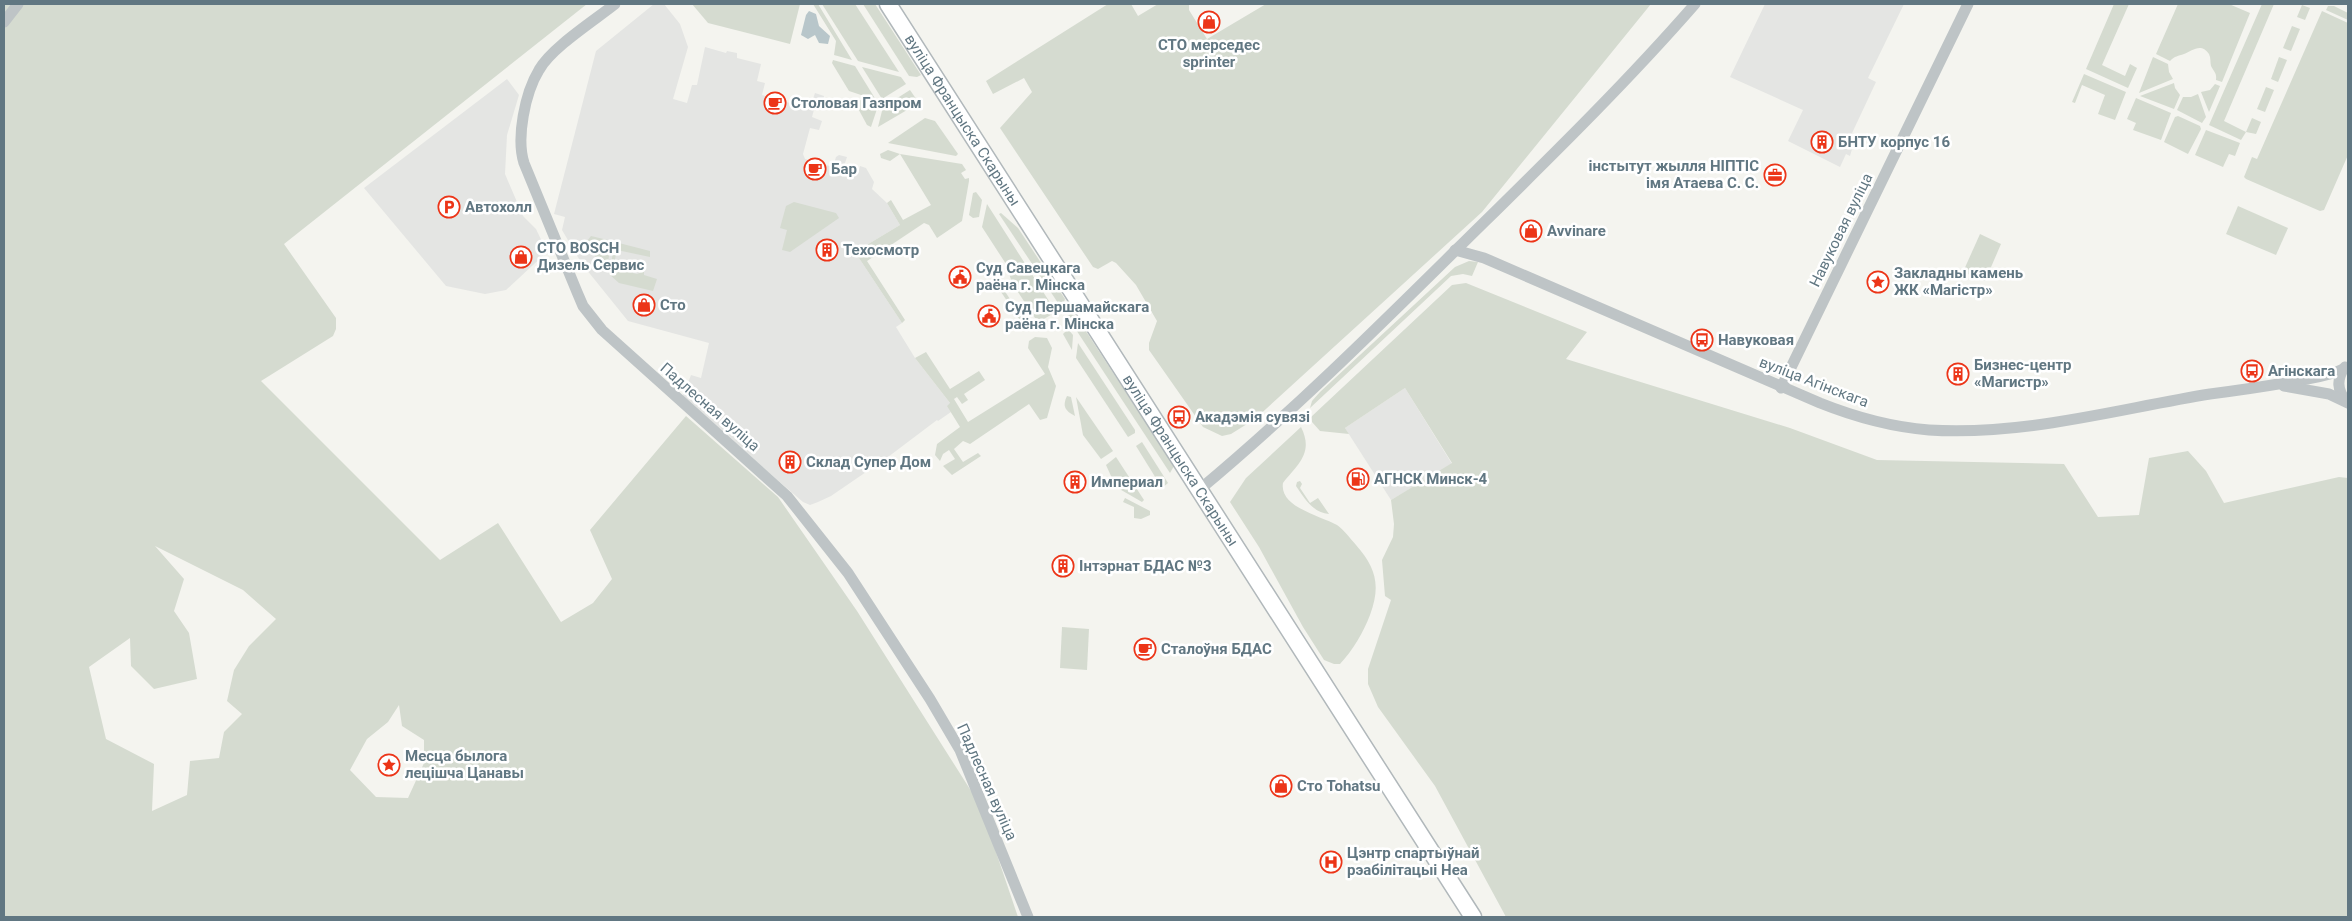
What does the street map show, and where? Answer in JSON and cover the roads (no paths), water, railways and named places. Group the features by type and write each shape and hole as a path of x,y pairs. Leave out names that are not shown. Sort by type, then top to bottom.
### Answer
{"main road":[{"name":"вуліца Францыска Скарыны","path":"888,4 1198,490 1474,917"}],"street":[{"path":"4,22 18,4"},
{"name":"Падлесная вуліца","path":"615,4 559,49 539,69 523,114 521,143 524,164 583,306 602,330 788,496 848,573 930,699 960,750 1028,917"},
{"path":"1198,490 1273,426 1399,308 1528,180 1695,4"},
{"name":"Навуковая вуліца","path":"1781,388 1968,4"},
{"name":"вуліца Агінскага","path":"1456,250 1484,258 1698,349 1781,388 1837,410 1878,422 1922,429 1973,431 2068,420 2152,403 2272,385 2330,374 2346,366"},
{"path":"2346,366 2338,383 2343,397 2348,403"},
{"name":"вуліца Агінскага","path":"2272,385 2329,394 2348,403"}],"place":[{"name":"СТО мерседес sprinter","path":"1209,22"},
{"name":"Столовая Газпром","path":"775,103"},
{"name":"БНТУ корпус 16","path":"1822,142"},
{"name":"Бар","path":"815,169"},
{"name":"інстытут жылля НІПТІС імя Атаева С. С.","path":"1775,175"},
{"name":"Автохолл","path":"449,207"},
{"name":"Avvinare","path":"1531,231"},
{"name":"Техосмотр","path":"827,250"},
{"name":"СТО BOSCH Дизель Сервис","path":"521,257"},
{"name":"Суд Савецкага раёна г. Мінска","path":"960,277"},
{"name":"Закладны камень ЖК «Магістр»","path":"1878,282"},
{"name":"Сто","path":"644,305"},
{"name":"Суд Першамайскага раёна г. Мінска","path":"989,316"},
{"name":"Навуковая","path":"1702,340"},
{"name":"Агінскага","path":"2252,371"},
{"name":"Бизнес-центр «Магистр»","path":"1958,374"},
{"name":"Акадэмія сувязі","path":"1179,417"},
{"name":"Склад Супер Дом","path":"790,462"},
{"name":"АГНСК Минск-4","path":"1358,479"},
{"name":"Империал","path":"1075,482"},
{"name":"Інтэрнат БДАС №3","path":"1063,566"},
{"name":"Сталоўня БДАС","path":"1145,649"},
{"name":"Месца былога лецішча Цанавы","path":"389,765"},
{"name":"Сто Tohatsu","path":"1281,786"},
{"name":"Цэнтр спартыўнай рэабілітацыі Неа","path":"1331,862"}]}
